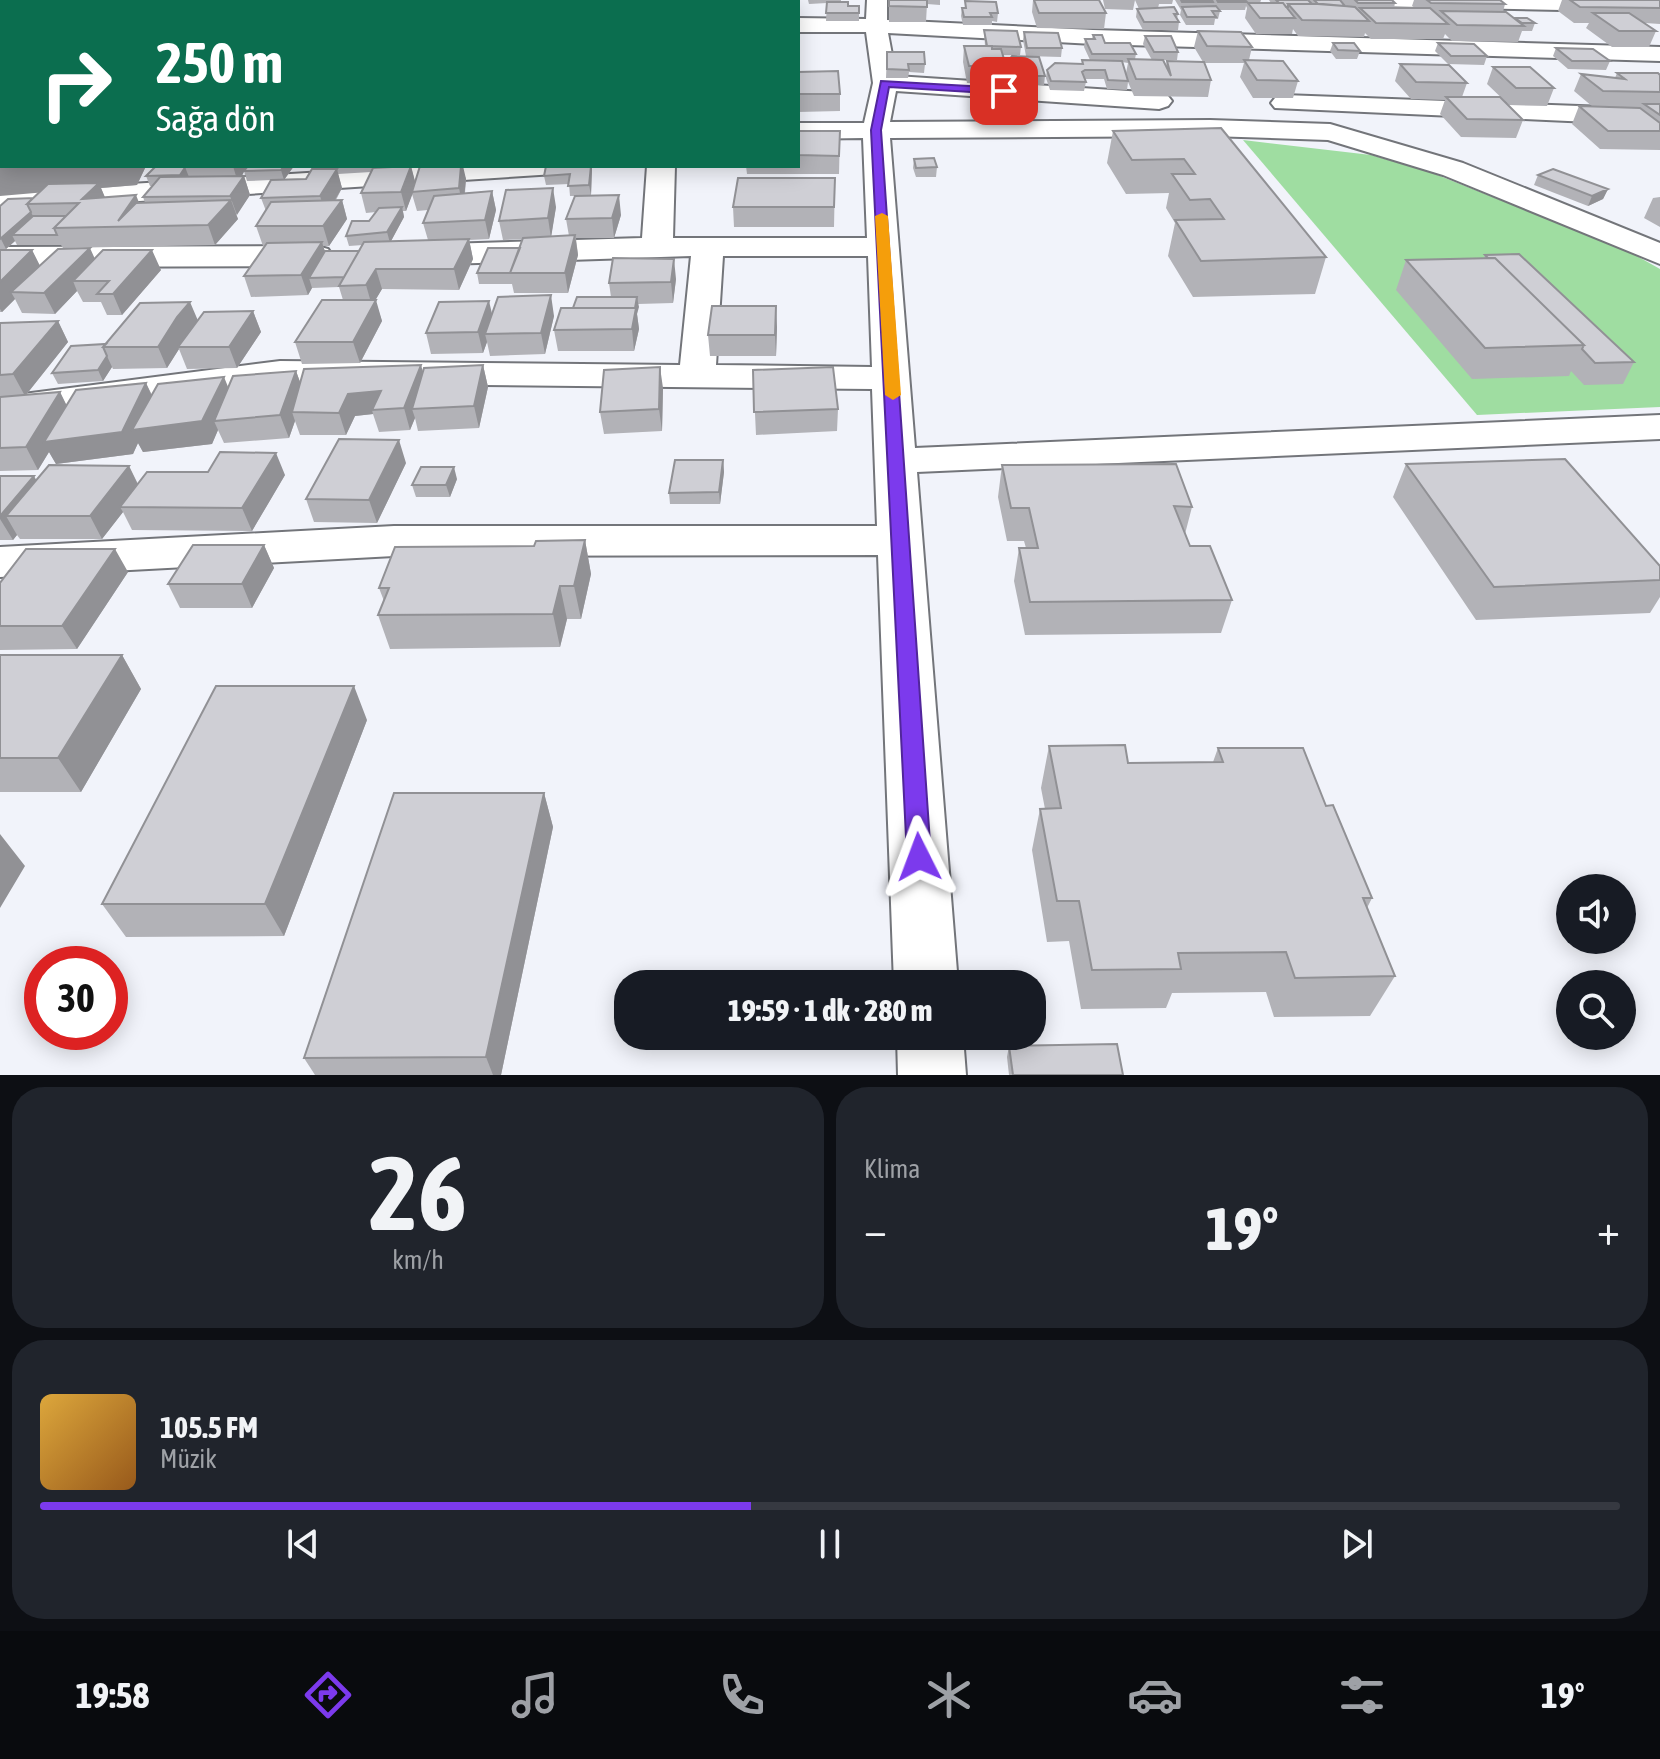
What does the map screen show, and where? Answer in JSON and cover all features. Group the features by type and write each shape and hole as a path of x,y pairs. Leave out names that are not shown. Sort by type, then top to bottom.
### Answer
{"street":[{"path":"1371,0 1660,6"},
{"path":"877,13 885,83 876,130 925,970"},
{"path":"800,25 877,13 1093,37 1660,54"},
{"path":"885,83 1184,102"},
{"path":"1240,129 1261,103 1637,116"},
{"path":"800,131 1240,129 1330,132 1453,169 1660,254"},
{"path":"0,201 523,168"},
{"path":"657,247 661,168"},
{"path":"387,256 657,247 883,247"},
{"path":"697,376 708,247"},
{"path":"0,257 339,256"},
{"path":"0,409 280,372 892,378"},
{"path":"897,461 1660,427"},
{"path":"6,569 394,541 899,540"},
{"path":"931,1050 932,1075"}],"green space":[{"path":"1243,140 1371,155 1430,172 1628,251 1660,269 1660,407 1477,415"}],"building":[{"path":"889,0 927,0 927,7 889,6"},
{"path":"1034,0 1099,0 1106,13 1039,13"},
{"path":"1212,0 1213,2 1182,2"},
{"path":"1245,0 1247,2 1218,2"},
{"path":"1276,0 1308,0 1312,4 1288,4 1286,7"},
{"path":"1314,0 1340,0 1345,6 1318,4"},
{"path":"1355,0 1392,0 1395,3 1358,3"},
{"path":"1427,0 1500,0 1505,4 1431,3"},
{"path":"1570,0 1660,0 1660,8 1580,7"},
{"path":"965,1 996,2 998,13 990,13 992,17 964,17 962,8 966,8"},
{"path":"827,2 848,2 848,6 859,6 859,13 826,13"},
{"path":"1248,3 1283,3 1295,18 1260,18"},
{"path":"1288,4 1355,7 1369,21 1302,20"},
{"path":"1216,6 1220,11 1212,11 1216,17 1187,17 1182,7"},
{"path":"1174,7 1179,22 1144,22 1137,9"},
{"path":"1360,8 1430,8 1448,24 1376,23"},
{"path":"1441,11 1506,12 1524,26 1457,25"},
{"path":"1593,13 1629,13 1656,31 1619,31"},
{"path":"1515,18 1527,18 1535,23 1522,23"},
{"path":"984,30 1017,31 1021,47 987,46"},
{"path":"1198,31 1241,32 1252,47 1207,46"},
{"path":"1024,32 1058,33 1062,48 1027,48"},
{"path":"1093,35 1102,35 1105,43 1130,43 1136,54 1092,54 1085,39 1095,39"},
{"path":"1145,36 1171,36 1178,52 1154,52"},
{"path":"1333,43 1354,43 1360,51 1338,50"},
{"path":"1438,43 1474,44 1487,56 1451,56"},
{"path":"964,46 1001,49 1006,66 969,66"},
{"path":"1556,48 1593,49 1610,61 1572,61"},
{"path":"887,52 924,52 925,64 908,64 909,70 887,69"},
{"path":"1012,56 1039,57 1045,76 1022,76 1019,65 1006,65"},
{"path":"1128,59 1163,60 1171,76 1167,61 1204,62 1211,80 1136,79"},
{"path":"1082,60 1122,61 1128,81 1108,80 1105,70 1085,70 1082,72 1086,82 1051,81 1047,70 1055,63 1083,64"},
{"path":"1244,60 1283,61 1298,81 1257,80"},
{"path":"1400,64 1449,65 1467,83 1416,82"},
{"path":"1493,67 1530,67 1554,88 1516,88"},
{"path":"838,71 840,94 800,94 800,72"},
{"path":"1617,73 1658,73 1660,92 1603,91 1581,74 1625,79"},
{"path":"1446,97 1500,97 1523,120 1467,119"},
{"path":"1644,104 1660,104 1660,115"},
{"path":"1579,106 1640,108 1660,123 1660,131 1608,131"},
{"path":"1221,128 1326,257 1201,261 1175,220 1224,219 1210,199 1190,200 1172,174 1195,174 1184,159 1132,160 1113,131"},
{"path":"800,131 840,131 839,156 800,155"},
{"path":"934,158 937,167 916,168 914,159"},
{"path":"154,168 185,168 180,175 146,176"},
{"path":"246,168 282,168 281,170 244,171"},
{"path":"373,168 410,168 401,192 361,193"},
{"path":"419,168 461,168 459,188 412,192"},
{"path":"546,168 591,168 589,185 568,186 570,174 544,176"},
{"path":"312,169 337,169 320,196 261,198 271,180 306,179"},
{"path":"1553,169 1608,189 1592,196 1538,175"},
{"path":"244,176 230,196 143,197 160,177"},
{"path":"738,178 835,178 834,207 733,207"},
{"path":"99,183 82,199 136,195 118,221 136,203 231,200 208,225 54,228 79,203 27,204 48,184"},
{"path":"553,188 548,218 499,221 506,190"},
{"path":"492,191 485,220 423,223 434,196"},
{"path":"619,195 612,218 566,219 575,196"},
{"path":"33,198 27,204 31,212 0,239 0,206 8,199"},
{"path":"342,200 323,226 256,226 271,202"},
{"path":"402,207 387,232 346,236 352,221 369,221 379,208"},
{"path":"33,216 66,216 54,228 57,235 12,235"},
{"path":"575,235 565,273 510,273 523,238"},
{"path":"469,239 454,269 376,269 366,285 339,286 364,242"},
{"path":"322,242 301,275 244,276 267,243"},
{"path":"90,248 44,293 11,292 58,249"},
{"path":"488,248 520,248 510,273 477,273"},
{"path":"0,250 32,250 0,282"},
{"path":"103,250 152,250 113,294 97,294 109,281 73,281"},
{"path":"325,251 359,251 344,277 309,278"},
{"path":"1519,254 1634,362 1595,363 1582,349 1584,345 1495,258 1485,255"},
{"path":"613,258 674,259 671,282 609,283"},
{"path":"1495,258 1584,345 1485,348 1406,260"},
{"path":"551,295 541,333 485,334 498,297"},
{"path":"577,297 637,297 635,308 573,308"},
{"path":"322,300 376,300 353,342 295,342"},
{"path":"489,301 478,332 426,333 439,302"},
{"path":"190,302 158,347 103,347 140,303"},
{"path":"712,306 776,306 775,335 708,335"},
{"path":"561,308 636,308 632,329 554,330"},
{"path":"253,311 229,347 178,347 204,312"},
{"path":"58,321 13,374 0,375 0,323"},
{"path":"106,344 103,347 107,356 98,370 52,373 71,346"},
{"path":"421,365 404,408 372,410 381,391 348,394 339,413 292,412 304,369"},
{"path":"483,365 474,406 412,409 424,368"},
{"path":"660,367 659,409 600,412 604,370"},
{"path":"833,367 838,409 754,412 753,370"},
{"path":"296,371 280,415 214,421 233,376"},
{"path":"224,377 202,421 132,430 158,384"},
{"path":"146,383 122,432 44,442 76,390"},
{"path":"60,392 26,447 0,448 0,397"},
{"path":"339,439 399,440 369,500 306,499"},
{"path":"220,452 276,453 242,508 120,507 147,472 208,472"},
{"path":"1565,459 1660,566 1660,580 1494,587 1406,464"},
{"path":"675,460 723,460 719,492 669,493"},
{"path":"1176,464 1192,507 1174,506 1190,546 1210,546 1232,600 1030,602 1019,548 1038,548 1029,508 1011,508 1002,465"},
{"path":"49,465 129,466 90,516 6,516"},
{"path":"421,467 454,467 446,485 412,485"},
{"path":"0,476 34,476 0,516"},
{"path":"585,540 574,586 560,586 553,614 378,615 389,588 379,588 395,547 534,546 536,541"},
{"path":"193,545 264,545 242,584 168,584"},
{"path":"26,549 115,549 62,626 0,626 0,583"},
{"path":"0,655 122,655 58,758 0,758"},
{"path":"216,686 354,686 265,904 102,904"},
{"path":"1125,745 1128,763 1223,762 1218,748 1303,748 1326,806 1333,805 1372,898 1363,898 1395,976 1295,978 1286,952 1178,953 1181,969 1092,970 1079,901 1057,901 1040,809 1061,808 1049,746"},
{"path":"394,793 544,793 486,1057 304,1058"},
{"path":"1117,1044 1123,1075 1013,1075 1010,1050 1046,1050 1046,1045"}],"slow traffic":[{"path":"882,216 893,395"}],"route":[{"path":"919,857 876,130 885,83 1004,91"}]}
